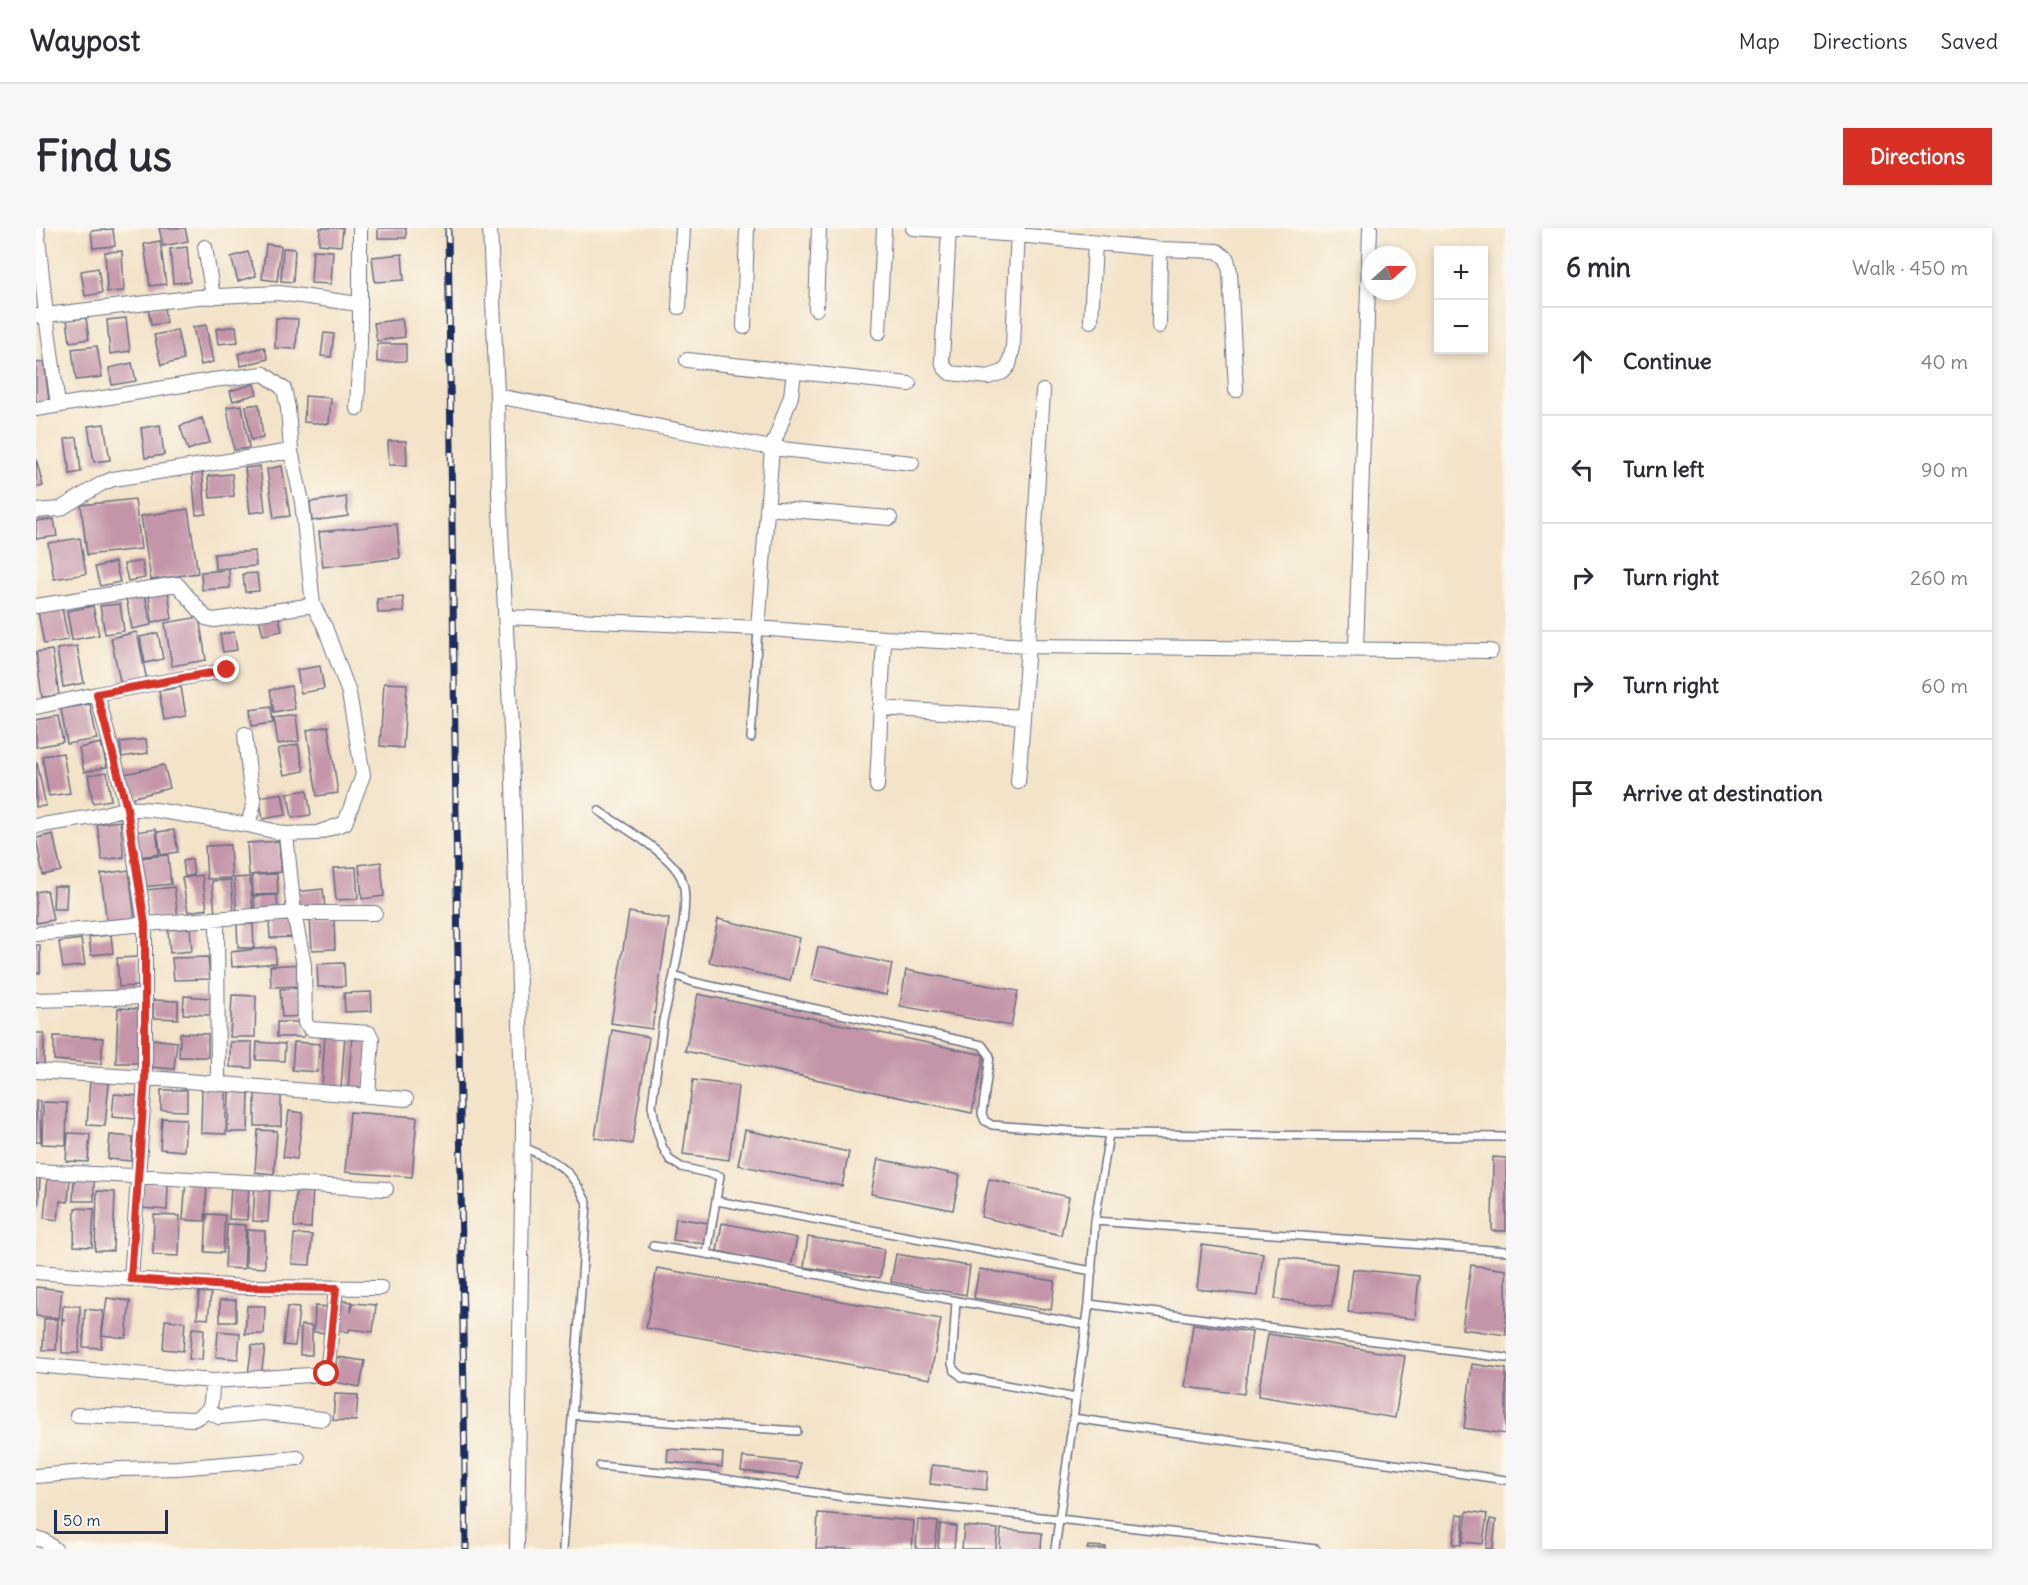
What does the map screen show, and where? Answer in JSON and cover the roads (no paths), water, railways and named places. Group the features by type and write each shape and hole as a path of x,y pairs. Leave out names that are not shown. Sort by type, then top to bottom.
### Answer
{"street":[{"path":"37,228 41,315 58,405"},
{"path":"357,408 360,228"},
{"path":"490,228 499,491 512,748 522,1146 517,1549"},
{"path":"679,307 683,228"},
{"path":"744,327 747,228"},
{"path":"816,309 819,228"},
{"path":"879,332 885,228"},
{"path":"913,228 1018,231 1095,243 1217,251 1227,259 1230,272 1236,390"},
{"path":"1356,649 1370,228"},
{"path":"949,229 942,360 944,367 950,373 988,377 1003,372 1009,365 1013,347 1018,231"},
{"path":"1090,321 1095,243"},
{"path":"205,247 213,297"},
{"path":"1159,326 1160,249"},
{"path":"41,315 213,297 279,293 359,304"},
{"path":"687,360 909,384"},
{"path":"758,628 772,448 791,396 794,372"},
{"path":"36,409 213,380 264,374 284,389 288,408 291,451 302,502 313,605 325,627 349,693 363,775 345,823 317,833 286,834 248,825 127,808 93,817 36,826"},
{"path":"1018,782 1029,646 1030,592 1043,391"},
{"path":"497,396 772,448 912,463"},
{"path":"36,511 60,508 113,479 291,451"},
{"path":"767,508 890,518"},
{"path":"36,606 177,584 206,618 214,620 313,605"},
{"path":"505,616 758,628 1029,646 1491,651"},
{"path":"877,786 884,638"},
{"path":"36,707 227,670"},
{"path":"97,694 127,808 145,924 145,1078 131,1279"},
{"path":"880,708 1023,717"},
{"path":"245,734 254,803 248,825"},
{"path":"286,834 294,913 304,964 305,1023 311,1029 369,1034 372,1039 368,1096"},
{"path":"36,934 294,913 375,913"},
{"path":"217,919 218,1083"},
{"path":"36,1000 145,997"},
{"path":"36,1071 406,1099"},
{"path":"36,1171 386,1189"},
{"path":"36,1272 243,1287 381,1288"},
{"path":"36,1365 212,1381 327,1374 336,1288"},
{"path":"77,1415 194,1419 203,1415 211,1406 212,1381"},
{"path":"208,1411 219,1417 265,1413 323,1419"},
{"path":"36,1476 298,1458"},
{"path":"36,1539 44,1540 55,1549"}],"lane":[{"path":"751,738 758,628"},
{"path":"599,811 663,855 678,870 683,883 685,900 674,975 663,1021 652,1105 662,1146 670,1160 681,1167 720,1176 706,1254"},
{"path":"674,975 982,1046 990,1056 982,1114 985,1121 992,1125 1109,1134 1506,1137"},
{"path":"1055,1549 1089,1304 1095,1221 1109,1134"},
{"path":"522,1146 564,1167 577,1182 587,1203 563,1549"},
{"path":"717,1201 1092,1271"},
{"path":"1095,1221 1506,1251"},
{"path":"653,1246 1086,1325"},
{"path":"956,1301 952,1364 955,1371 962,1377 1076,1398"},
{"path":"1089,1304 1506,1358"},
{"path":"573,1415 797,1431"},
{"path":"1073,1418 1506,1480"},
{"path":"600,1466 712,1477 844,1497 1316,1549"}],"railway":[{"path":"448,228 466,1549"}]}
